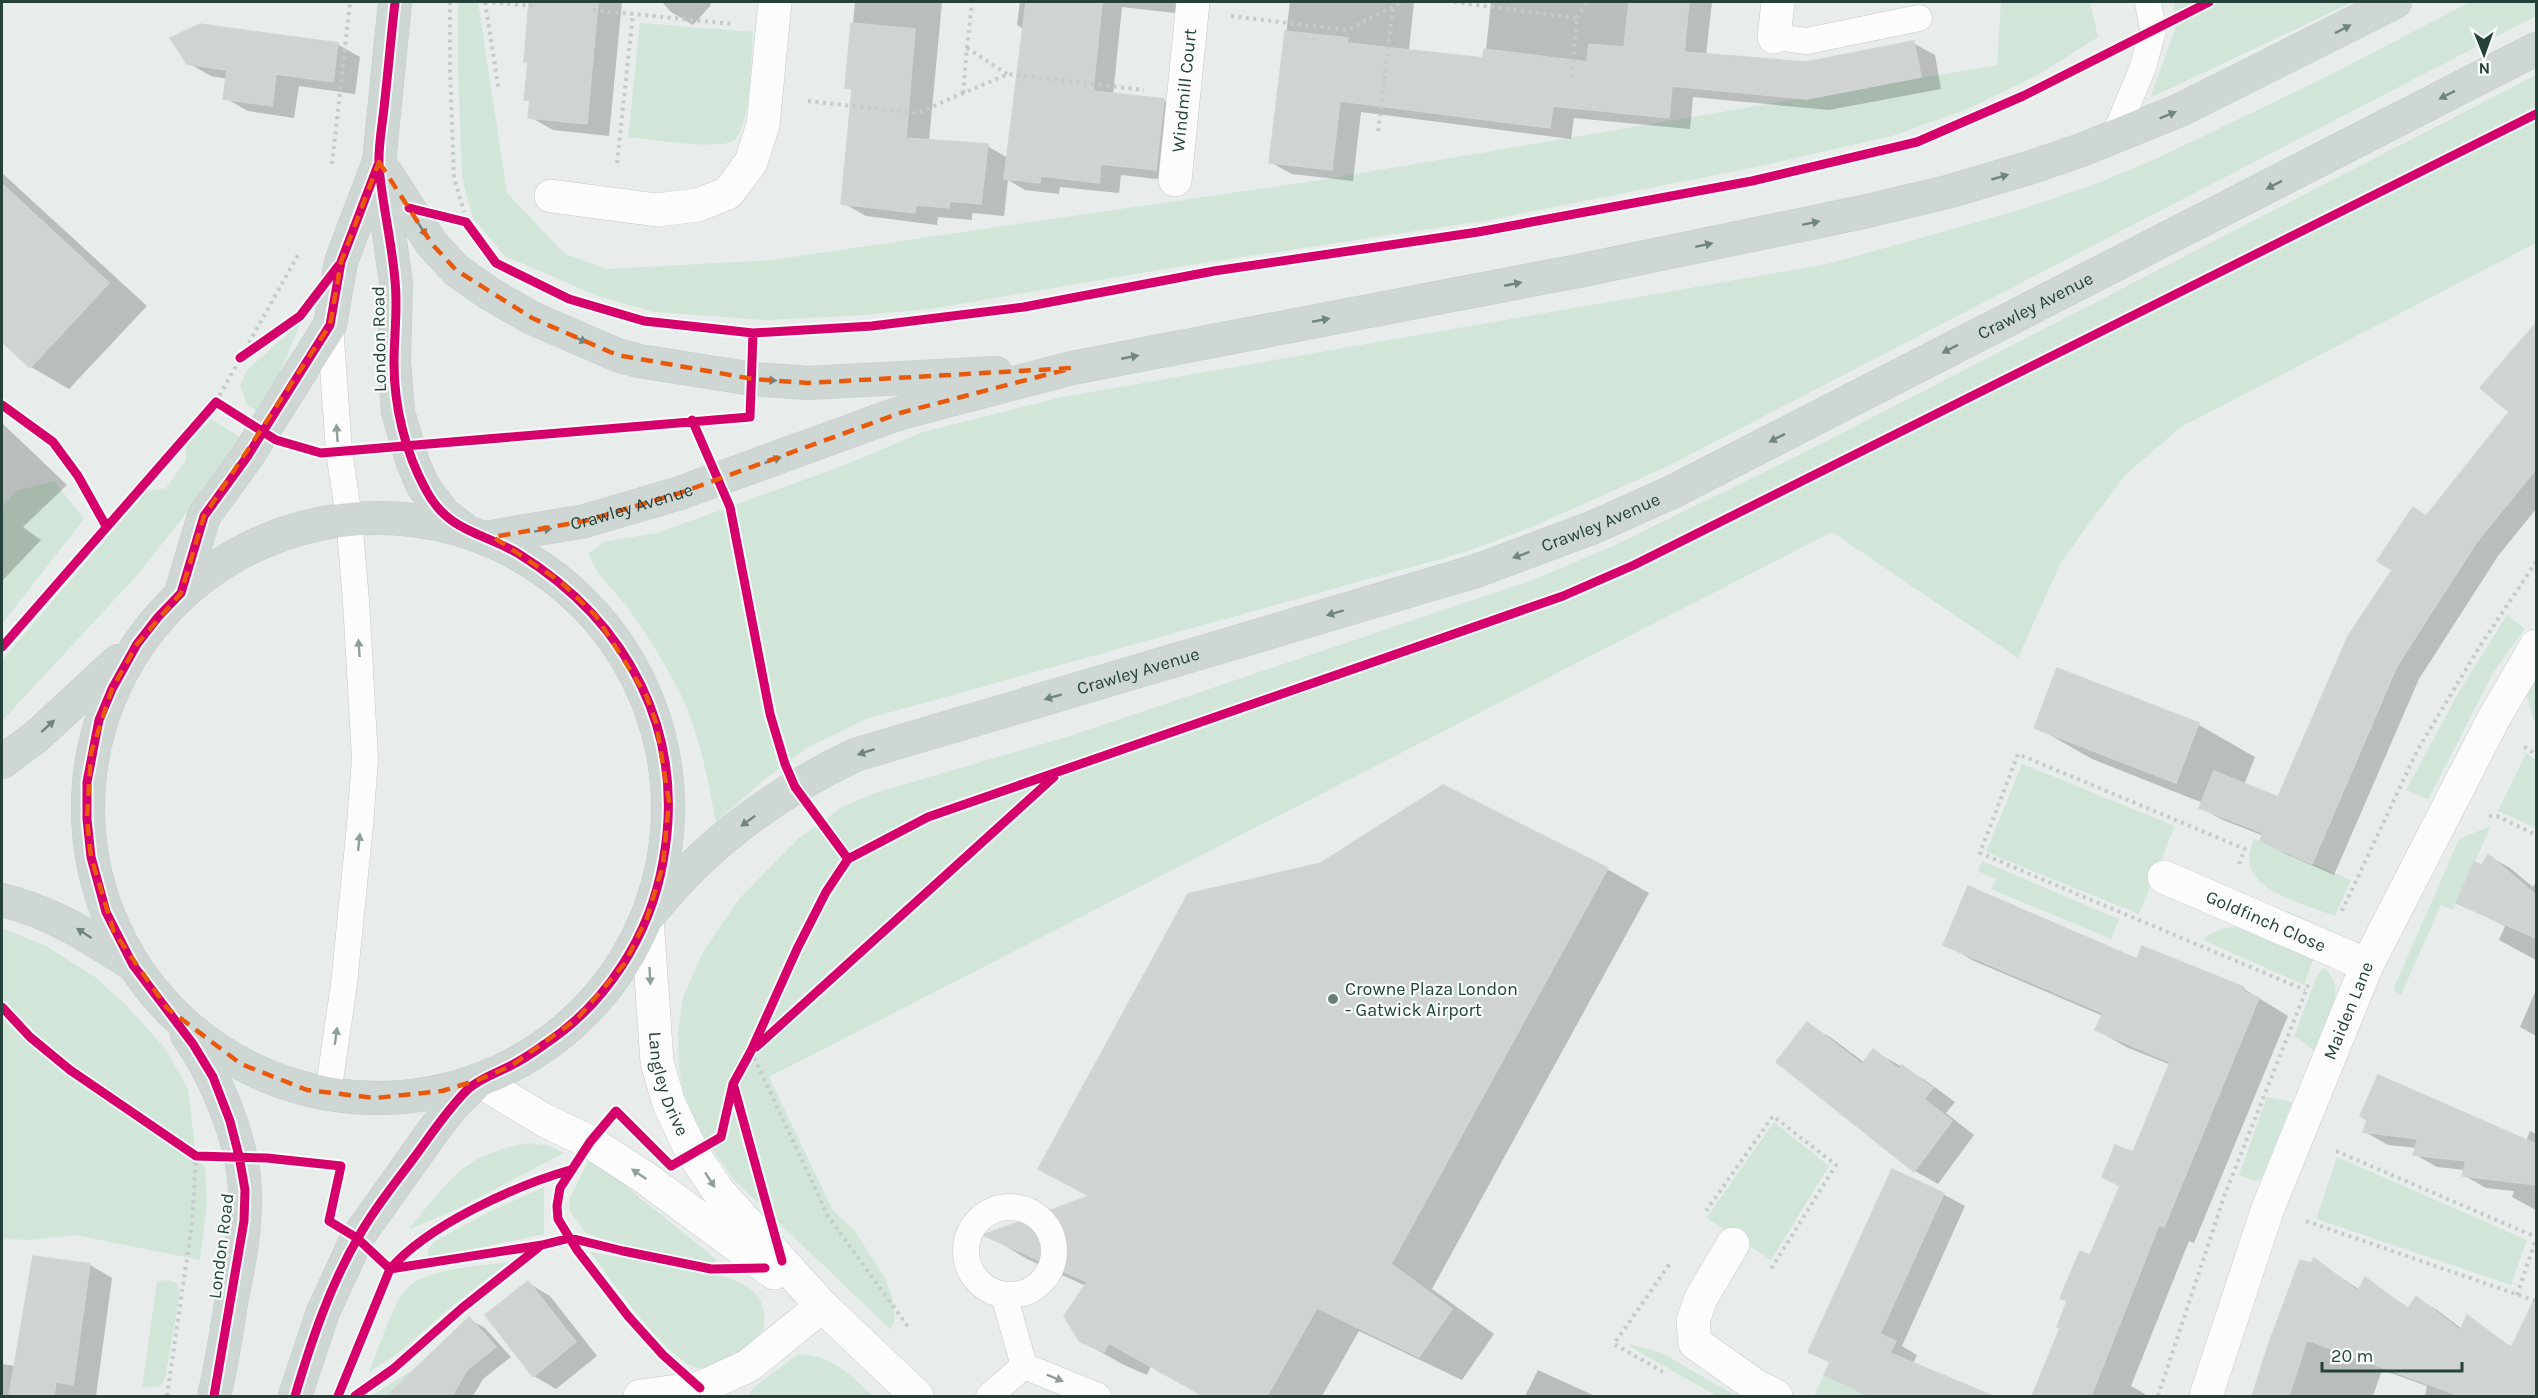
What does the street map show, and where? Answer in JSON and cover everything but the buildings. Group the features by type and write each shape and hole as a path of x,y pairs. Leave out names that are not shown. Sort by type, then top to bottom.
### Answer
{"main road":[{"name":"London Road","path":"396,2 379,162 396,283 394,361 398,412 413,463 430,497 451,521 475,534"},
{"name":"Crawley Avenue","path":"475,534 585,521 689,490 900,413 1072,368 1583,270 1863,212 1947,192 2032,167 2180,110 2395,2"},
{"name":"Crawley Avenue","path":"647,918 684,874 722,840 795,787 855,755 1476,571 1594,527 1682,487 2536,49"},
{"name":"London Road","path":"181,593 204,516 247,457 330,325 341,262 379,162"},
{"path":"379,162 432,244 456,270 490,294 532,318 592,345 639,361 753,379 808,383 1072,368"},
{"path":"349,518 409,519 475,534 514,551 561,582 589,609 618,644 646,695 656,722 667,774 669,801 663,865 647,918 625,963 577,1019 511,1066 478,1080 442,1091 375,1098 328,1094 271,1078 241,1064 208,1044 167,1008 133,965 114,932 99,892 91,857 87,819 87,782 99,720 112,689 137,644 158,616 181,593 215,567 250,546 306,528 349,518"},
{"path":"2,762 37,736 137,644"},
{"path":"2,900 29,907 75,927 133,965"},
{"name":"London Road","path":"167,1008 213,1077 230,1121 245,1190 244,1221 214,1396"},
{"path":"295,1396 323,1312 357,1238 433,1131 461,1096 478,1080"}],"street":[{"path":"1774,37 1778,2"},
{"name":"Windmill Court","path":"1174,180 1192,6"},
{"path":"551,196 657,210 698,206 728,192 752,162 763,125 773,14"},
{"name":"Maiden Lane","path":"2205,1396 2268,1208 2367,965 2494,718 2536,646"},
{"name":"Goldfinch Close","path":"2164,877 2367,965"},
{"name":"Langley Drive","path":"647,918 657,1062 669,1104 692,1152 718,1192 822,1306 917,1396"},
{"name":"Langley Drive","path":"478,1080 544,1120 590,1142 644,1177 765,1268 822,1306"},
{"path":"1733,1244 1701,1298 1693,1322 1695,1343 1756,1386 1776,1396"},
{"path":"640,1396 700,1388 748,1366 822,1306"}],"lane":[{"path":"2114,137 2143,67 2153,30 2148,2"},
{"path":"1774,37 1807,41 1919,18"},
{"name":"London Road","path":"328,1094 344,984 365,759 349,518 339,451 330,325"},
{"path":"1004,1294 1024,1366"},
{"path":"989,1396 1024,1366"},
{"path":"1024,1366 1098,1396"}],"path":[{"path":"332,168 350,2"},
{"path":"409,208 466,222 454,178 450,2"},
{"path":"499,91 485,2 534,6"},
{"path":"963,93 972,2"},
{"path":"1192,6 1347,30 1403,2"},
{"path":"1454,2 1577,18"},
{"path":"1570,80 1577,18 1587,2"},
{"path":"1378,130 1393,7"},
{"path":"593,10 633,14 773,14"},
{"path":"612,204 633,14"},
{"path":"967,48 1008,74 1183,95"},
{"path":"765,97 917,113 1008,74"},
{"path":"208,411 216,402 304,245"},
{"path":"240,358 257,346"},
{"path":"216,402 263,431"},
{"path":"2524,747 2536,754"},
{"path":"758,1042 749,1056 828,1216 916,1337"},
{"path":"2298,1134 2536,1238 2517,1295"},
{"path":"187,1150 196,1156 239,1156"},
{"path":"167,1396 192,1223 196,1156"},
{"path":"2268,1208 2536,1301"}],"highlighted area":[{"path":"379,162 432,244 456,270 532,318 617,355 753,379 808,383 1072,368 900,413 680,493 585,521 493,537 561,582 596,616 646,695 656,722 669,801 663,865 647,918 625,963 577,1019 511,1066 478,1080 442,1091 375,1098 307,1090 241,1064 167,1008 114,932 91,857 87,819 91,753 112,689 137,644 181,593 204,516 330,325 341,262"}],"green space":[{"path":"458,2 478,2 507,193 565,254 607,269 771,260 1327,179 1997,65 2001,2 2090,2 2098,37 2039,74 1968,109 1892,136 1765,165 1489,220 1176,267 931,309 765,320 654,312 600,297 505,256 473,218 462,178"},
{"path":"2174,2 2353,2 2150,98 2175,30"},
{"path":"2470,2 2536,2 2536,16 1666,467 1532,527 1466,552 866,719 809,747 765,779 716,822 700,748 681,695 646,633 595,568 589,553 603,542 657,533 837,468 923,432 1062,397 1827,264 2019,210 2101,182 2162,156 2334,73"},
{"path":"640,23 753,32 747,107 740,133 734,140 726,143 699,144 628,137"},
{"path":"2536,75 2536,243 2181,427 2127,473 2061,562 2018,658 1832,532 769,1077 832,1209 855,1231 886,1280 893,1301 895,1318 891,1330 733,1179 699,1130 683,1093 679,1067 678,1032 683,997 703,952 739,899 798,839 842,807 874,793 1070,736 1535,579 1611,547 1803,453"},
{"path":"301,322 273,390 258,412 247,405 240,386 246,371"},
{"path":"211,419 241,438 140,572 2,721 2,660 147,491 166,488 186,460 186,444"},
{"path":"54,481 84,519 2,624 2,507 16,491"},
{"path":"2507,615 2525,629 2494,671 2428,800 2406,790 2460,690"},
{"path":"2536,678 2536,717 2534,721 2527,696"},
{"path":"2526,753 2536,760 2536,828 2498,811"},
{"path":"2022,764 2175,826 2139,914 1986,852"},
{"path":"2491,826 2453,910 2441,905 2401,995 2393,990 2459,839"},
{"path":"2254,839 2351,880 2335,916 2282,896 2259,880 2252,870 2249,858"},
{"path":"1982,861 2119,919 2111,939 1991,889 1996,879 1978,871"},
{"path":"2236,927 2313,960 2304,985 2203,940 2218,930"},
{"path":"2,928 46,946 95,977 127,1006 165,1048 188,1089 196,1156 205,1167 207,1204 200,1260 75,1235 31,1240 2,1239"},
{"path":"2324,968 2335,986 2335,997 2329,1019 2314,1051 2294,1036 2316,978"},
{"path":"2267,1097 2292,1102 2261,1179 2255,1181 2239,1175"},
{"path":"1774,1122 1829,1166 1771,1260 1706,1218"},
{"path":"528,1143 550,1146 564,1153 455,1210 408,1230 445,1185 462,1170 491,1153"},
{"path":"2337,1157 2527,1240 2511,1285 2316,1219"},
{"path":"589,1159 717,1260 712,1265 625,1247 586,1233 569,1210 570,1197"},
{"path":"544,1187 544,1234 428,1259 428,1250 435,1241 489,1212"},
{"path":"590,1252 720,1275 742,1283 753,1291 763,1307 762,1332 753,1348 738,1358 707,1368 690,1365 650,1330"},
{"path":"509,1262 451,1307 397,1354 369,1372 391,1315 407,1288 416,1281 441,1272"},
{"path":"168,1280 177,1283 180,1293 165,1379 160,1386 142,1388 157,1281"},
{"path":"1629,1344 1660,1352 1736,1396 1717,1396 1632,1348"},
{"path":"798,1354 810,1355 830,1362 873,1396 748,1396 753,1388"},
{"path":"416,1368 397,1396 371,1396"},
{"path":"1824,1375 1871,1396 1814,1396"}],"cycle path":[{"path":"295,1396 322,1314 349,1255 379,1204 440,1121 472,1086 523,1059 567,1027 588,1009 622,965 648,915 657,889 663,862 668,814 666,769 657,725 641,685 619,647 591,613 557,581 519,554 455,523 445,515 426,490 412,460 402,428 396,396 394,363 396,291 379,166 395,2"},
{"path":"409,208 466,222 496,263 569,299 644,321 753,333 872,326 1024,307 1214,271 1478,232 1752,181 1917,142 2023,96 2209,2"},
{"path":"700,1388 663,1355 628,1316 577,1250 558,1219 557,1206 560,1188 590,1142 616,1111 671,1166 721,1137 733,1084 751,1051 797,949 826,892 848,859 928,817 1563,596 1634,565 2536,114"},
{"path":"214,1396 244,1221 245,1190 239,1156 230,1121 213,1077 193,1044 133,965 106,912 91,857 87,819 87,782 99,720 112,689 137,644 181,593 204,516 247,457 330,325 341,262 378,165"},
{"path":"240,358 300,316 339,265"},
{"path":"2,647 216,402 276,440 321,453 750,417 753,333"},
{"path":"2,405 53,442 78,476 106,526"},
{"path":"692,420 730,507 770,714 785,764 795,787 848,859"},
{"path":"756,1047 1054,777"},
{"path":"2,1007 30,1037 70,1070 196,1156 267,1158 341,1166 329,1221 357,1238 390,1269 542,1245 570,1238 711,1269 765,1268"},
{"path":"734,1087 782,1261"},
{"path":"338,1396 390,1269 406,1253 426,1237 474,1209 524,1186 570,1170"},
{"path":"355,1396 393,1369 462,1308 539,1247"}],"place":[{"name":"Crowne Plaza London - Gatwick Airport","path":"1333,999"}]}
